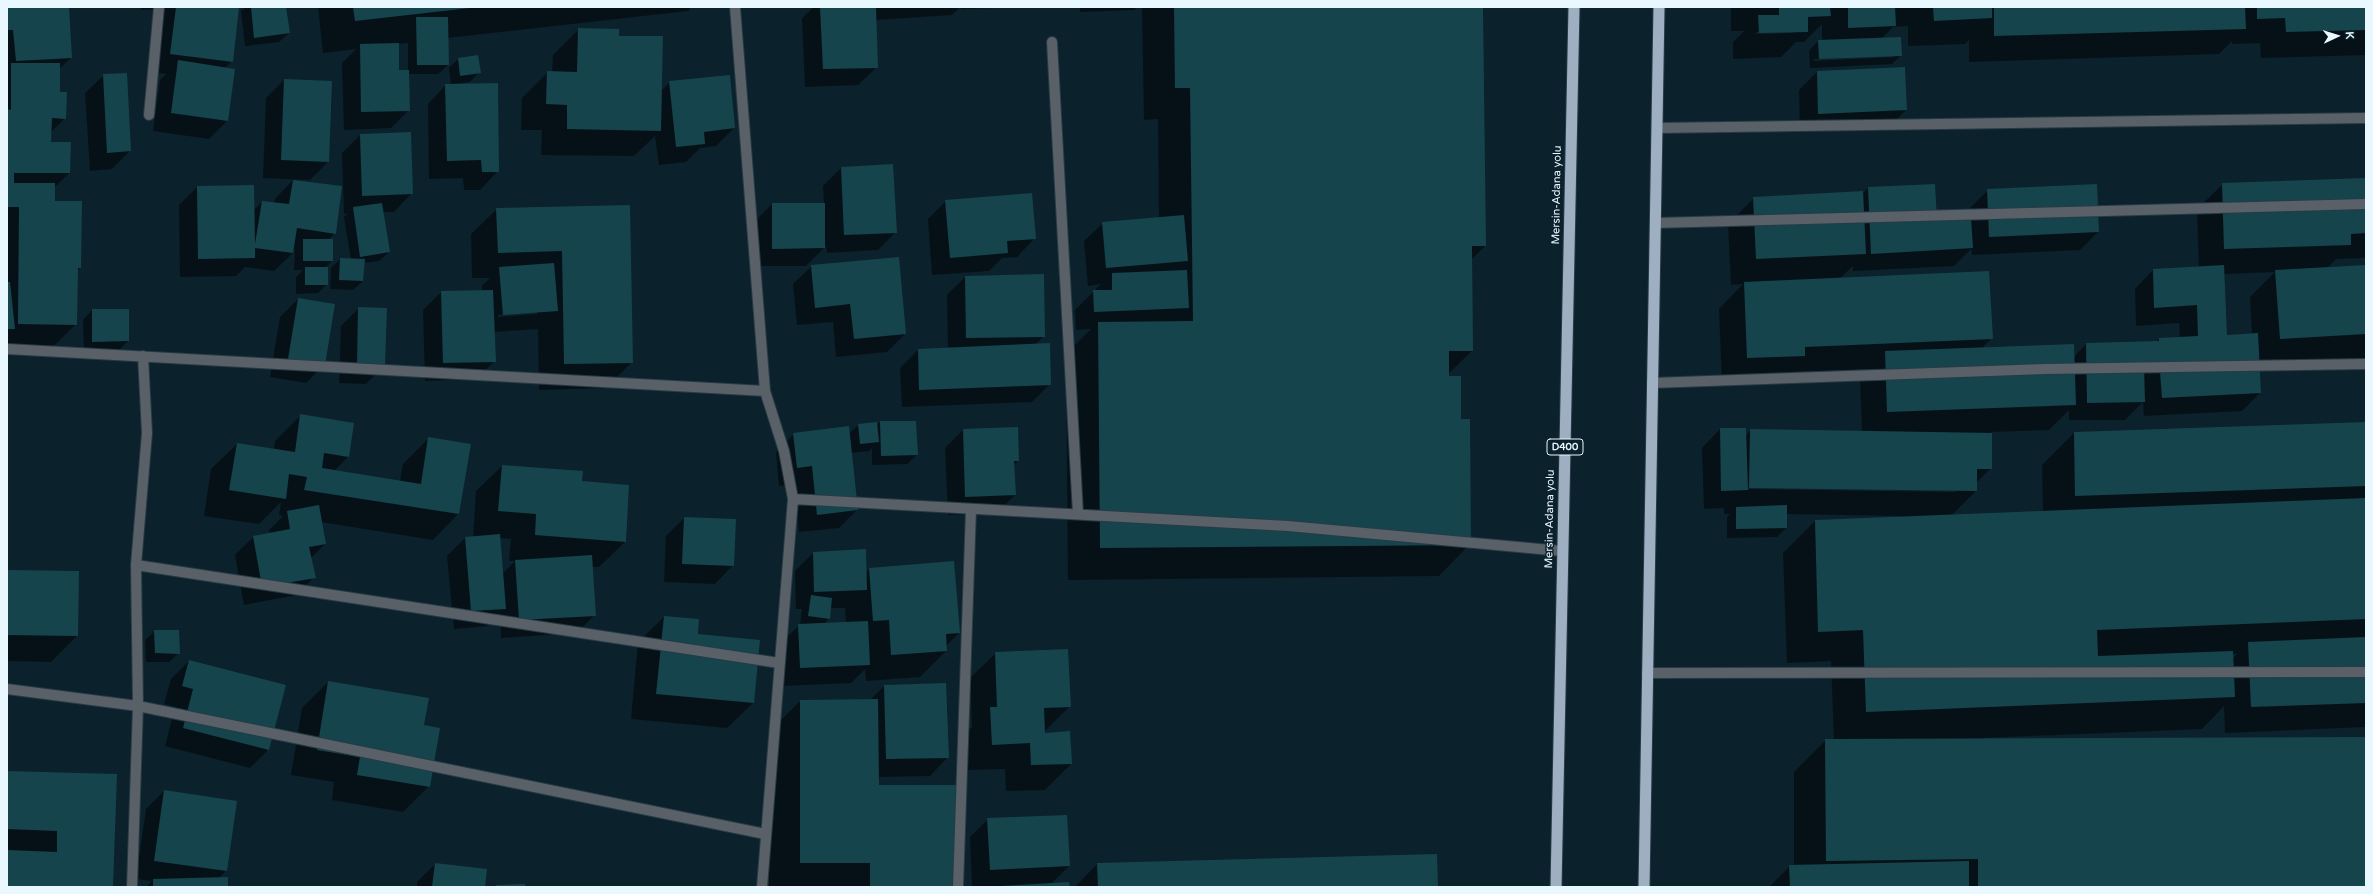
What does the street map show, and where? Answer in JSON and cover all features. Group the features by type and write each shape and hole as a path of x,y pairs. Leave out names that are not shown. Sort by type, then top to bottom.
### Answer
{"highway":[{"name":"Mersin-Adana yolu","path":"1556,887 1574,7"},
{"path":"1644,887 1659,7"}],"street":[{"path":"149,115 159,7"},
{"path":"735,7 765,391 784,451 793,499 765,834 762,887"},
{"path":"1052,42 1078,514"},
{"path":"1657,128 2366,118"},
{"path":"1655,223 2366,204"},
{"path":"7,349 765,391"},
{"path":"132,887 138,706 136,565 147,433 143,356"},
{"path":"1652,383 2045,369 2366,364"},
{"path":"793,499 1288,526 1562,551"},
{"path":"958,887 971,509"},
{"path":"136,565 779,663"},
{"path":"1647,673 2366,672"},
{"path":"7,689 138,706 765,834"}],"building":[{"path":"7,7 69,7 72,58 16,61 13,30 7,30"},
{"path":"176,7 239,8 233,62 170,54"},
{"path":"251,7 286,7 290,33 254,38"},
{"path":"353,7 470,7 470,8 355,21"},
{"path":"820,7 876,7 878,68 823,69"},
{"path":"1174,7 1483,7 1486,246 1472,246 1473,351 1449,351 1449,376 1461,376 1461,419 1470,419 1471,545 1100,548 1098,322 1193,321 1190,88 1175,88"},
{"path":"1779,7 1830,7 1831,16 1808,17 1808,32 1759,33 1758,15 1779,15"},
{"path":"1848,7 1895,7 1896,26 1848,28"},
{"path":"1933,7 1992,7 1992,18 1934,21"},
{"path":"1994,7 2245,7 2246,29 1994,36"},
{"path":"2257,7 2366,7 2366,30 2286,32 2285,18 2257,19"},
{"path":"416,17 448,17 449,65 417,65"},
{"path":"578,28 619,29 619,36 663,36 661,131 567,129 567,105 546,104 547,71 577,72"},
{"path":"1901,37 1902,56 1819,59 1818,40"},
{"path":"399,43 399,70 409,70 410,111 361,112 360,44"},
{"path":"478,55 481,73 460,76 458,58"},
{"path":"178,60 235,69 228,121 171,113"},
{"path":"11,63 60,63 60,92 67,92 66,119 52,118 51,142 71,142 70,173 14,173 14,183 55,183 55,201 82,201 81,268 78,268 77,325 18,324 19,207 7,207 7,109 11,110"},
{"path":"1905,67 1907,110 1818,114 1817,71"},
{"path":"127,73 131,151 107,153 103,74"},
{"path":"730,75 735,128 704,132 705,144 676,147 669,81"},
{"path":"284,79 332,81 329,162 281,160"},
{"path":"498,83 499,172 482,172 481,160 447,161 445,84"},
{"path":"411,132 413,194 362,196 360,134"},
{"path":"893,164 897,233 844,235 841,167"},
{"path":"2366,178 2366,233 2351,234 2351,245 2224,249 2222,183"},
{"path":"293,180 342,186 336,234 297,228 293,253 255,248 255,258 198,259 197,186 254,185 255,244 262,201 289,204"},
{"path":"1935,184 1937,220 1971,218 1973,248 1871,254 1868,187"},
{"path":"2097,184 2099,232 1989,237 1987,189"},
{"path":"1863,191 1866,254 1756,259 1753,197"},
{"path":"1032,193 1036,239 1007,241 1008,253 950,258 945,200"},
{"path":"382,203 390,252 360,257 353,207"},
{"path":"772,203 825,203 825,248 772,249"},
{"path":"630,205 633,363 564,364 562,251 498,253 496,208"},
{"path":"1184,215 1188,261 1106,268 1102,222"},
{"path":"303,239 333,239 333,261 303,261"},
{"path":"899,257 906,334 854,339 850,304 815,308 811,265"},
{"path":"340,258 365,259 363,281 339,280"},
{"path":"554,263 558,311 503,315 499,267"},
{"path":"2224,265 2227,335 2258,333 2261,393 2162,398 2159,359 2159,366 2144,366 2145,402 2087,403 2086,343 2159,341 2159,338 2198,336 2197,305 2154,308 2153,269"},
{"path":"2366,265 2366,334 2280,339 2275,270"},
{"path":"305,267 328,267 328,285 305,285"},
{"path":"1187,270 1189,308 1094,312 1093,290 1112,290 1112,273"},
{"path":"1989,271 1993,339 1805,347 1805,356 1747,358 1744,282"},
{"path":"1044,274 1045,337 966,338 965,276"},
{"path":"7,282 10,282 15,329 7,329"},
{"path":"493,290 496,362 443,363 441,291"},
{"path":"298,298 335,304 325,365 288,359"},
{"path":"358,307 387,308 385,366 357,366"},
{"path":"92,309 129,309 129,341 92,342"},
{"path":"1050,343 1051,385 919,390 918,349"},
{"path":"2074,344 2076,405 1887,412 1885,351"},
{"path":"300,414 354,423 349,457 324,453 322,468 421,484 428,437 471,444 459,514 304,490 307,477 289,474 286,499 229,490 237,443 295,452"},
{"path":"880,421 916,421 918,455 881,456"},
{"path":"877,422 879,442 860,444 858,424"},
{"path":"2366,422 2366,486 2075,496 2074,432"},
{"path":"849,426 858,510 817,515 812,466 797,468 793,433"},
{"path":"1018,427 1019,461 1014,461 1016,495 965,497 963,429"},
{"path":"1720,428 1746,428 1748,490 1721,491"},
{"path":"1750,429 1992,433 1992,469 1977,469 1977,491 1749,488"},
{"path":"502,465 583,471 582,481 629,485 626,542 535,535 536,514 498,511"},
{"path":"2366,498 2366,619 2097,630 2098,656 2233,651 2235,697 1866,712 1863,630 1818,632 1815,520"},
{"path":"319,505 326,544 309,547 316,578 262,587 253,536 290,529 287,511"},
{"path":"1787,505 1787,528 1736,529 1736,507"},
{"path":"684,517 736,519 734,566 682,564"},
{"path":"500,534 506,609 471,611 465,537"},
{"path":"866,549 867,590 814,592 813,552"},
{"path":"592,555 596,616 519,620 515,560"},
{"path":"954,561 960,633 946,634 947,651 891,655 889,620 873,621 869,568"},
{"path":"7,570 79,571 78,636 7,635"},
{"path":"811,595 832,598 830,619 808,616"},
{"path":"664,616 699,619 698,634 760,640 754,703 656,694"},
{"path":"868,621 870,665 800,668 798,624"},
{"path":"154,630 179,630 180,654 155,653"},
{"path":"2366,637 2366,703 2251,707 2248,642"},
{"path":"1068,649 1071,707 1044,708 1045,733 1070,731 1072,764 1031,765 1030,743 992,745 990,707 997,707 995,652"},
{"path":"189,660 286,685 269,750 183,728 193,689 182,686"},
{"path":"328,681 429,698 424,725 440,728 430,787 357,775 360,757 317,750"},
{"path":"946,683 949,758 886,759 884,685"},
{"path":"878,699 879,785 957,785 957,887 870,887 870,863 800,863 800,700"},
{"path":"2366,737 2366,887 1978,887 1978,859 1826,861 1825,739"},
{"path":"7,771 117,774 113,887 7,887 7,850 57,852 57,831 7,829"},
{"path":"164,790 237,801 227,871 154,861"},
{"path":"1067,815 1070,866 990,870 987,818"},
{"path":"1437,854 1438,887 1098,887 1097,863"},
{"path":"1969,861 1969,887 1790,887 1789,865"},
{"path":"435,863 487,869 485,887 432,887"},
{"path":"228,877 228,887 153,887 153,879"},
{"path":"1069,882 1070,887 1001,887 1001,886"},
{"path":"525,884 525,887 496,887 496,885"}]}
